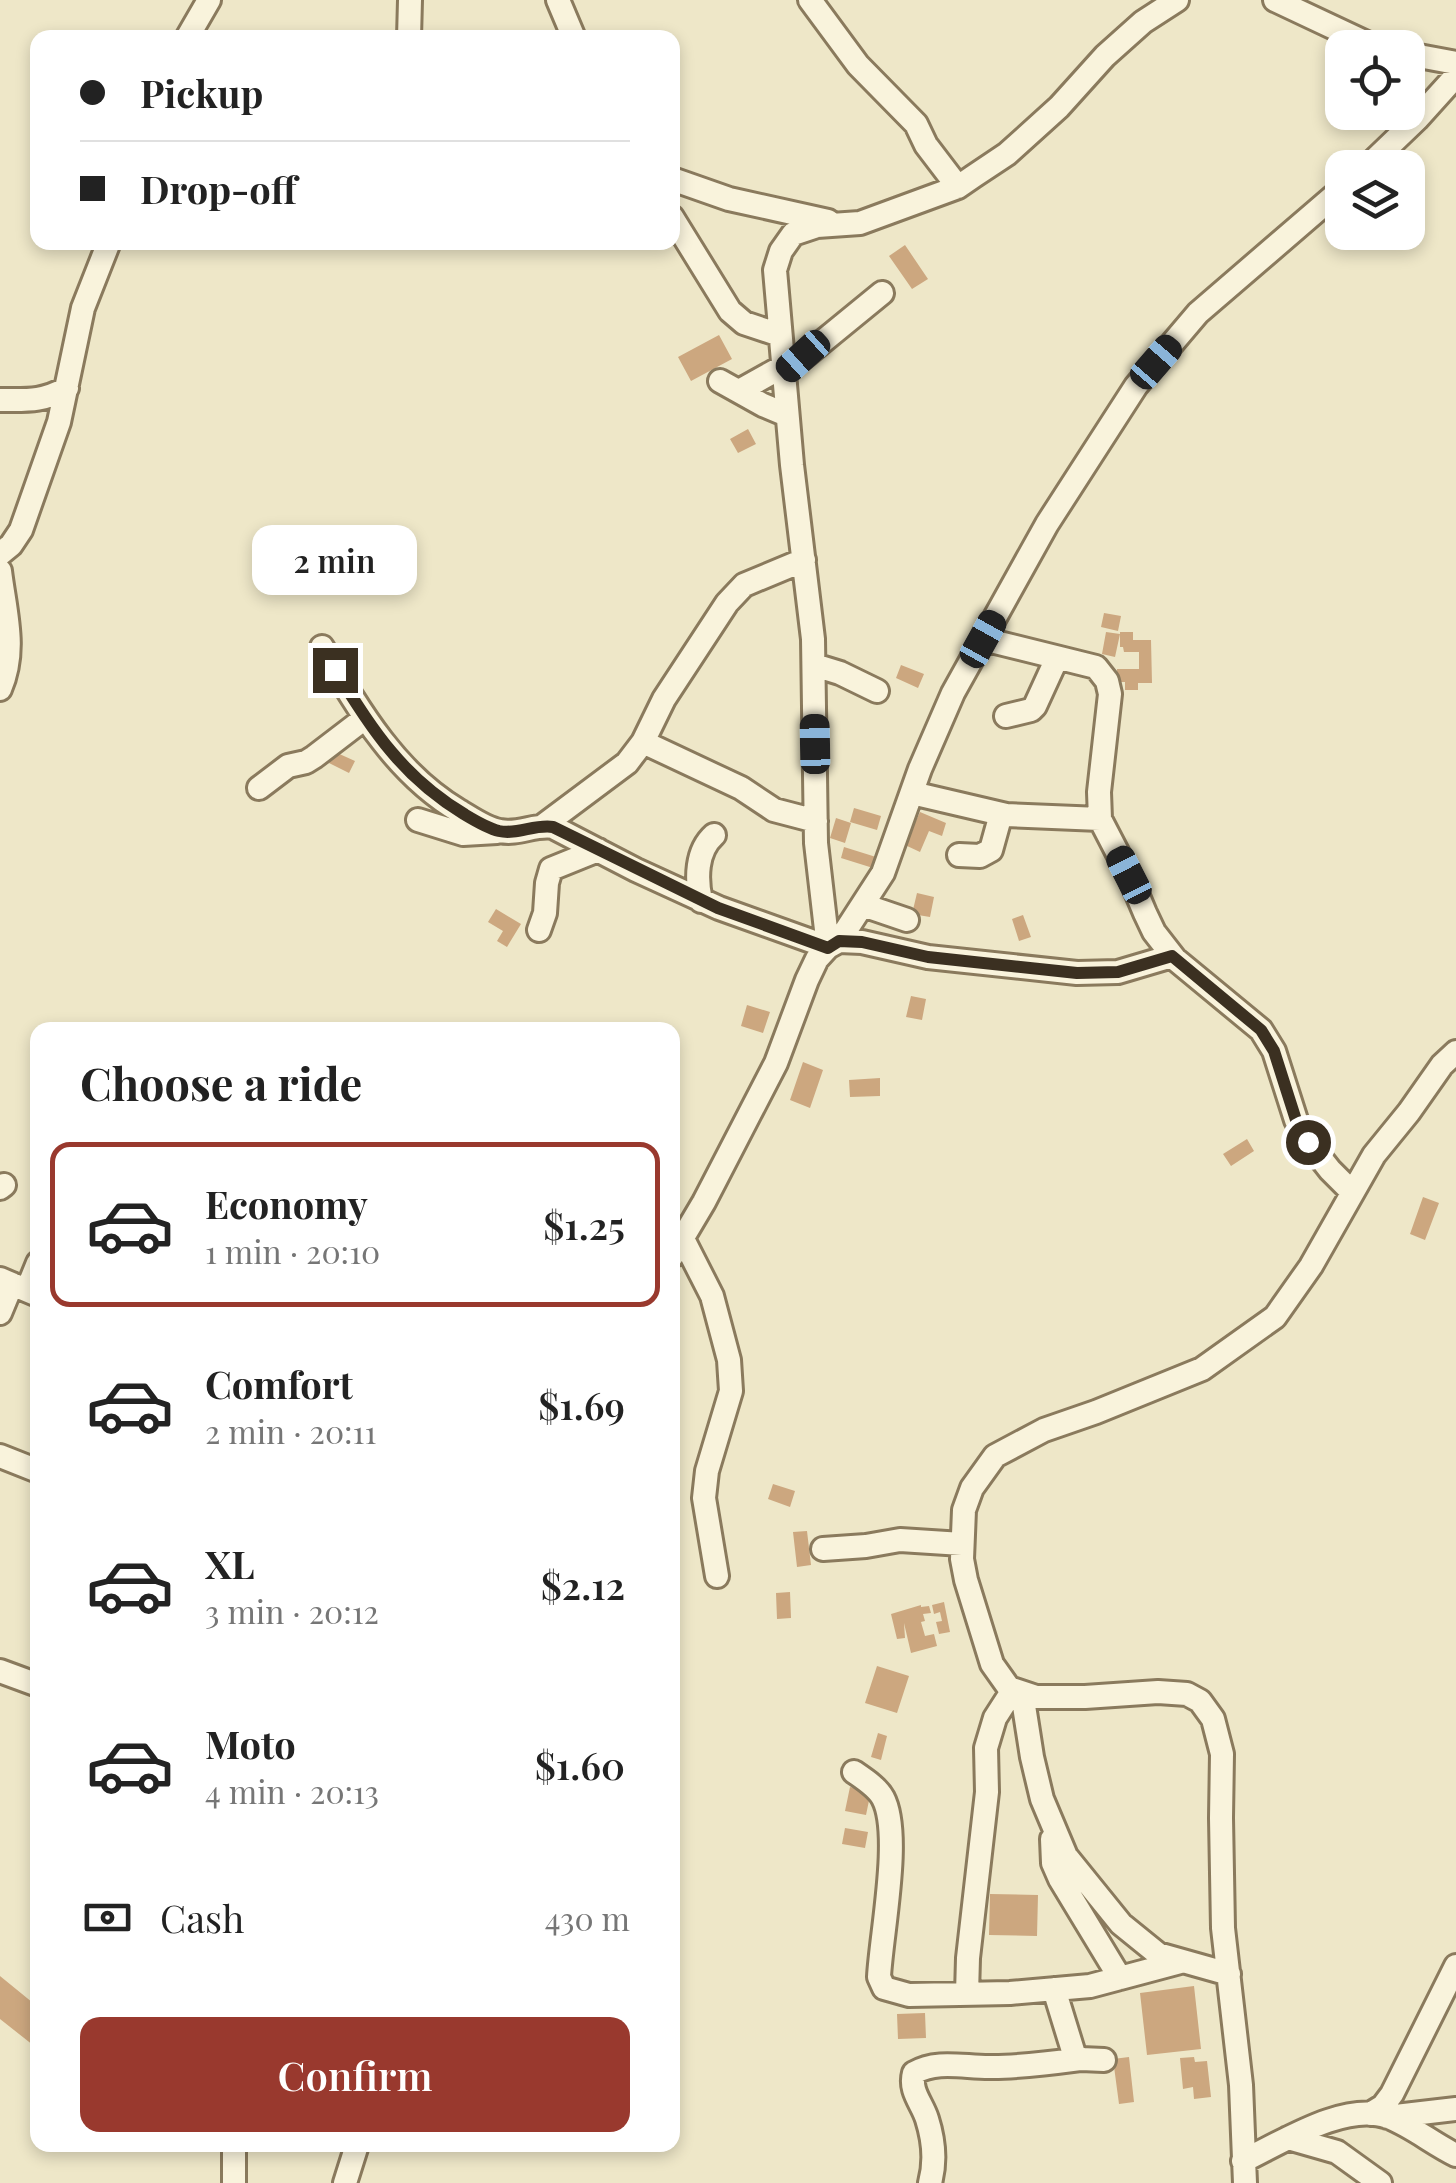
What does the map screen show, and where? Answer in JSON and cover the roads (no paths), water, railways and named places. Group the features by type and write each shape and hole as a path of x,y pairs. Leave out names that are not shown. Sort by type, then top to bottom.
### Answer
{"street":[{"path":"192,30 209,0"},
{"path":"409,30 410,0"},
{"path":"558,0 571,30"},
{"path":"810,0 858,65 916,124 926,145 958,187"},
{"path":"1274,0 1338,30"},
{"path":"834,944 816,842 813,639 782,370 775,270 780,251 792,234 817,226 860,222 958,187 1007,154 1105,56 1169,3"},
{"path":"1425,57 1456,63"},
{"path":"1385,150 1456,76"},
{"path":"680,182 729,199 839,224"},
{"path":"680,1244 776,1062 817,959 834,944 883,873 953,694 1047,524 1136,386 1198,313 1325,204"},
{"path":"680,230 730,311 744,322 780,335"},
{"path":"0,554 12,546 21,530 59,422 83,308 106,250"},
{"path":"787,415 729,386 782,370 882,293"},
{"path":"0,400 35,400 66,388"},
{"path":"418,820 463,834 519,831 544,825 628,763 664,698 735,594 744,585 804,560"},
{"path":"0,571 11,640 8,671 0,689"},
{"path":"983,639 1096,667 1107,681 1110,694 1100,819 1154,932 1172,956 1261,1030 1274,1051 1292,1108 1308,1142 1352,1192"},
{"path":"322,647 393,756 443,802 500,831"},
{"path":"1006,716 1035,706 1057,658"},
{"path":"814,666 877,691"},
{"path":"260,788 288,766 314,757 365,718"},
{"path":"643,742 742,788 774,810 816,821"},
{"path":"912,793 1001,814 1100,819"},
{"path":"960,855 980,856 990,850 1001,814"},
{"path":"544,825 701,900 834,944 862,942 928,957 1077,973 1118,972 1172,956"},
{"path":"701,900 696,881 700,860 706,842 714,836"},
{"path":"538,930 545,912 551,870 598,850"},
{"path":"863,905 907,920"},
{"path":"1244,2172 1241,2085 1224,1928 1222,1754 1214,1719 1200,1701 1187,1694 1036,1696 1009,1688 992,1664 966,1580 962,1559 964,1510 972,1488 995,1456 1044,1430 1202,1368 1275,1317 1311,1266 1374,1155 1451,1063"},
{"path":"680,1251 712,1296 729,1360 731,1391 707,1471 704,1498 717,1576"},
{"path":"0,1313 19,1287"},
{"path":"0,1456 30,1468"},
{"path":"823,1549 900,1540 962,1544"},
{"path":"0,1671 30,1682"},
{"path":"1018,1692 1042,1799 1066,1856 1121,1924 1158,1954 1229,1974"},
{"path":"967,1994 987,1792 986,1748 995,1718 1018,1692"},
{"path":"854,1772 883,1798 889,1822 890,1859 879,1977 884,1988 909,1995 1090,1986 1180,1962"},
{"path":"1055,1831 1050,1849 1060,1879 1120,1978"},
{"path":"1378,2116 1456,1966"},
{"path":"930,2183 934,2142 914,2090 914,2073 941,2065 988,2067 1092,2060 1072,2050 1054,1989"},
{"path":"1244,2172 1288,2138 1351,2115 1456,2109"},
{"path":"1378,2116 1456,2155"},
{"path":"1288,2138 1337,2152 1380,2183"},
{"path":"234,2152 234,2183"},
{"path":"345,2183 356,2152"}]}
